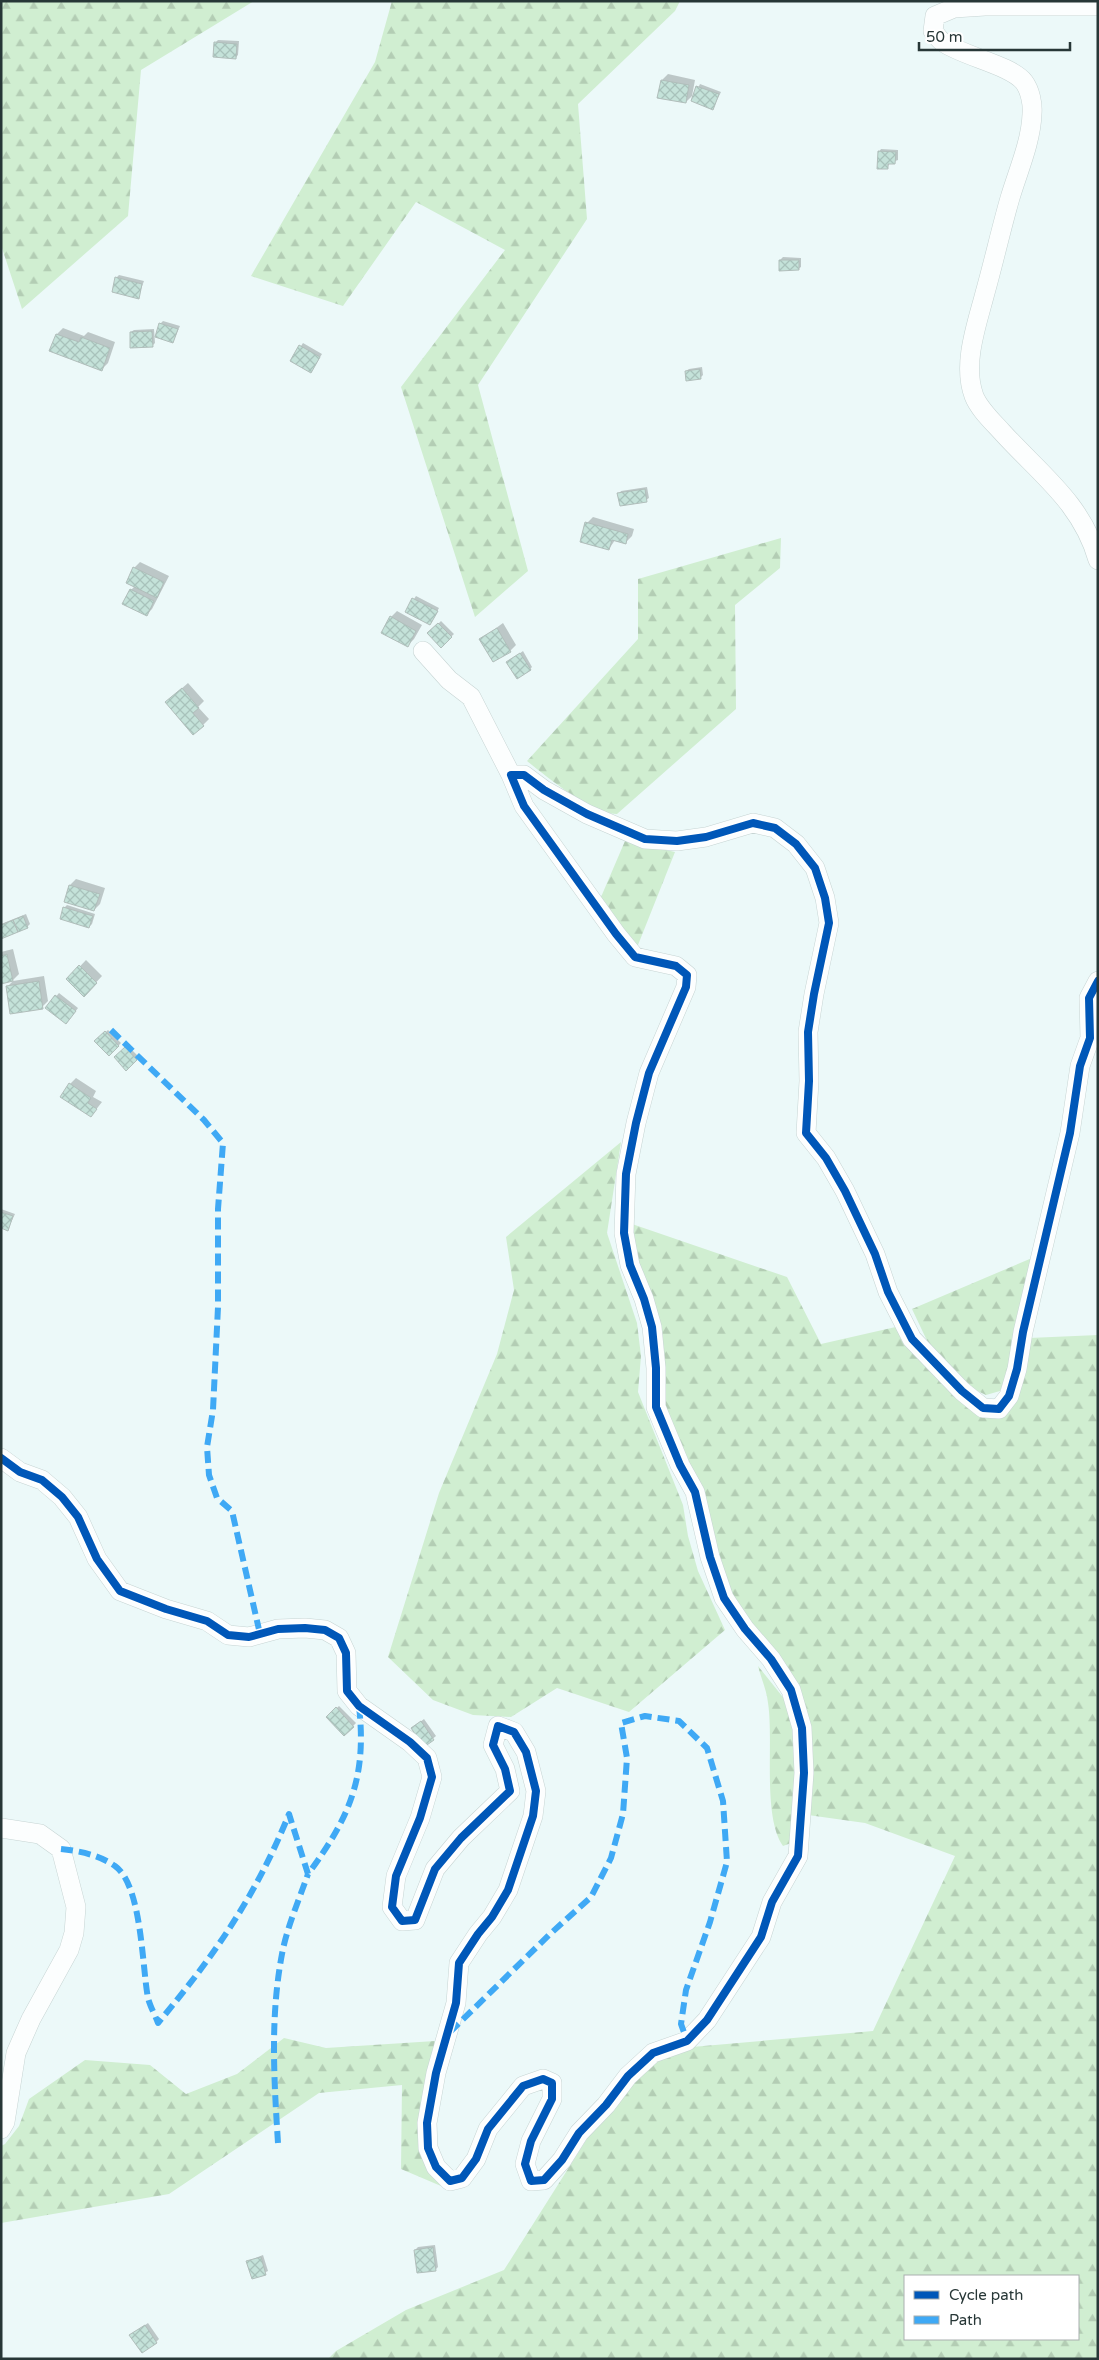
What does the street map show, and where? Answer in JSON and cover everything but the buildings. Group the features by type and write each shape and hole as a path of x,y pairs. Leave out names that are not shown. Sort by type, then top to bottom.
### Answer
{"street":[{"path":"1098,6 985,6 954,8 935,16 933,31 942,42 1007,70 1024,81 1031,98 1030,132 1001,228 974,334 969,374 975,397 985,410 1017,449 1054,485 1075,510 1092,538 1098,560"},
{"path":"1,1458 20,1472 42,1480 62,1496 78,1516 97,1559 120,1591 158,1607 207,1621 228,1635 249,1637 278,1629 305,1628 326,1630 339,1638 346,1653 347,1691 359,1706 410,1742 427,1758 432,1777 420,1818 396,1876 392,1907 402,1921 415,1920 435,1869 461,1838 510,1791 505,1769 493,1745 498,1726 514,1732 526,1752 536,1791 533,1816 508,1890 492,1917 459,1963 456,2003 436,2073 427,2123 428,2148 436,2167 450,2181 462,2178 476,2159 488,2129 523,2086 543,2079 552,2083 552,2099 532,2141 525,2164 531,2181 544,2180 562,2160 579,2133 606,2105 628,2076 653,2053 687,2041 707,2020 761,1937 772,1902 798,1856 804,1773 802,1728 791,1690 771,1659 745,1629 724,1598 710,1557 695,1492 680,1465 656,1407 656,1368 652,1327 644,1298 630,1265 624,1233 626,1174 636,1123 649,1073 686,987 686,975 676,966 636,957 616,934 524,806 511,775 471,697 449,680 422,651"},
{"path":"511,775 524,775 544,790 586,814 645,839 677,841 706,837 753,823 775,828 796,844 815,868 825,898 829,923 808,1032 809,1081 806,1133 826,1158 845,1191 875,1254 888,1292 912,1339 962,1391 982,1408 999,1409 1009,1396 1018,1370 1023,1332 1070,1134 1080,1066 1090,1038 1090,998 1098,981"},
{"path":"1,1828 40,1834 61,1849 76,1907 74,1933 69,1950 31,2019 16,2053 6,2122 1,2129"}],"green space":[{"path":"1,1 254,1 141,70 128,216 22,309 1,245"},
{"path":"392,1 680,1 675,11 578,104 587,219 478,385 528,571 475,617 401,387 505,250 416,202 343,306 251,276 375,62"},
{"path":"781,538 780,568 735,605 736,709 617,814 607,813 583,802 527,761 638,639 638,579"},
{"path":"625,841 675,852 636,950 598,904"},
{"path":"621,1142 607,1233 637,1323 641,1356 638,1392 683,1505 688,1536 698,1571 725,1630 629,1712 557,1688 511,1717 473,1715 433,1700 388,1657 439,1493 497,1354 514,1290 506,1237"},
{"path":"632,1224 787,1277 821,1344 900,1326 1002,1416 1029,1338 1098,1335 1098,2359 328,2359 336,2351 406,2310 504,2270 590,2134 635,2081 659,2058 692,2047 873,2031 955,1856 865,1823 808,1815 812,1770 812,1730 797,1688 730,1593 686,1457 664,1410 631,1260"},
{"path":"1032,1258 1006,1377 1000,1391 986,1395 969,1387 930,1347 912,1309"},
{"path":"758,1666 786,1701 798,1737 791,1843 783,1846 777,1833 773,1816 770,1777 770,1719 765,1689"},
{"path":"284,2038 326,2048 435,2041 420,2145 426,2167 441,2186 401,2169 402,2085 319,2093 169,2194 1,2223 1,2146 5,2144 19,2126 29,2099 85,2060 150,2065 186,2094 237,2074"}],"marked path":[{"path":"111,1030 204,1120 223,1143 218,1209 218,1307 213,1410 207,1447 209,1475 217,1498 232,1511 260,1634"},
{"path":"61,1849 96,1856 115,1866 124,1876 131,1890 136,1908 148,1998 158,2023 197,1974 232,1924 262,1872 289,1814 308,1874 323,1853 345,1815 357,1775 361,1731 359,1706"},
{"path":"450,2032 549,1935 591,1897 611,1858 623,1814 627,1758 621,1723 645,1716 679,1721 707,1748 723,1801 727,1862 710,1922 686,1990 681,2024 687,2041"},
{"path":"278,2143 274,2048 278,1978 287,1934 308,1874"}],"cycle path":[{"path":"1,1458 20,1472 42,1480 62,1497 78,1517 97,1559 120,1591 166,1609 207,1621 228,1635 249,1637 278,1629 305,1628 325,1630 339,1638 346,1653 347,1691 359,1706 410,1742 427,1758 432,1777 420,1818 396,1876 392,1907 402,1921 415,1920 435,1869 461,1838 510,1791 505,1769 493,1745 498,1726 514,1732 526,1752 536,1791 533,1816 508,1890 492,1917 459,1963 456,2003 436,2073 427,2123 428,2148 436,2167 450,2181 462,2178 476,2159 488,2129 523,2086 543,2079 552,2083 552,2099 531,2141 525,2164 531,2181 544,2180 562,2160 579,2133 606,2105 628,2076 653,2053 687,2041 707,2020 761,1937 772,1902 798,1856 804,1773 802,1728 791,1690 771,1659 745,1629 724,1598 710,1557 695,1492 680,1465 656,1407 656,1368 652,1327 644,1299 630,1265 624,1233 626,1174 636,1123 649,1073 686,987 687,975 676,966 635,957 616,934 524,806 511,775 524,775 544,790 587,814 645,839 677,841 706,837 753,823 775,828 796,844 815,868 825,898 829,923 808,1032 809,1081 806,1133 826,1158 845,1191 875,1254 888,1292 912,1339 962,1391 983,1408 999,1409 1009,1396 1017,1369 1023,1332 1070,1133 1080,1066 1090,1038 1089,998 1098,981"}]}
